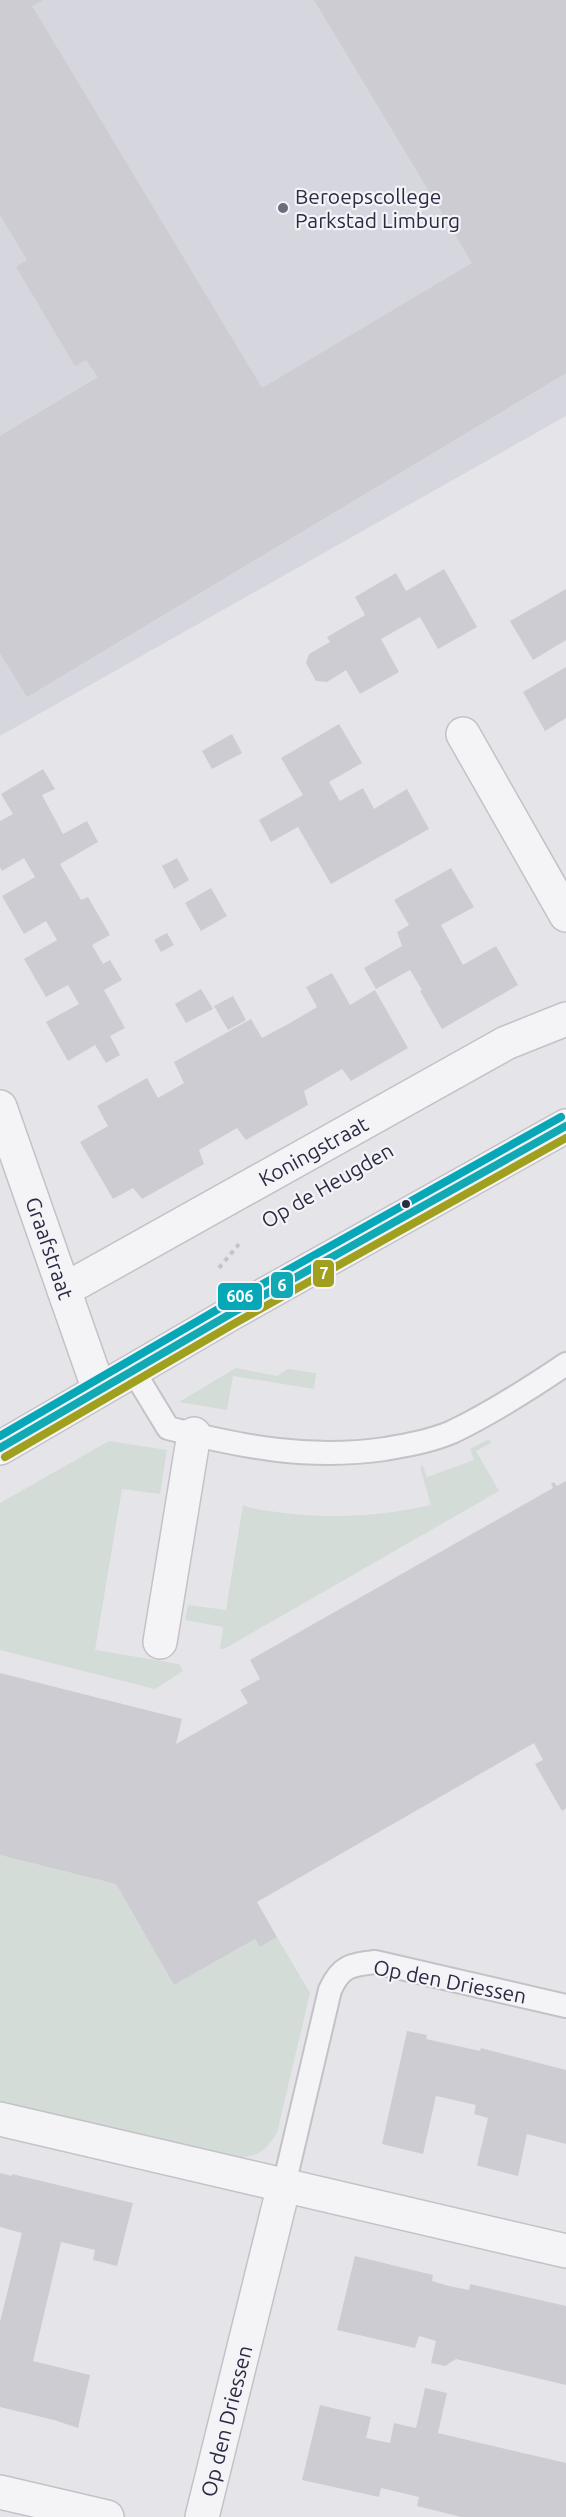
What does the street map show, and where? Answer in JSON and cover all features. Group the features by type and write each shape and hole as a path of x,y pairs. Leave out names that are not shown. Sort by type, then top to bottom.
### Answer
{"street":[{"path":"463,734 566,915"},
{"name":"Koningstraat","path":"64,1290 506,1043 566,1020"},
{"name":"Graafstraat","path":"0,1107 99,1390"},
{"path":"0,1448 134,1372 232,1312 566,1126"},
{"path":"159,1642 194,1434"},
{"path":"0,2119 566,2251"},
{"name":"Op den Driessen","path":"202,2517 284,2185"},
{"path":"0,2492 107,2517"}],"lane":[{"path":"134,1372 168,1428 223,1442 291,1452 347,1454 410,1445 450,1433 516,1398 566,1364"},
{"name":"Op den Driessen","path":"284,2185 330,1990 337,1974 352,1965 375,1962 566,2006"}],"path":[{"name":"Op de Heugden","path":"216,1272 245,1236"}],"shaded area":[{"name":"Beroepscollege Parkstad Limburg","path":"0,0 566,0 566,416 0,736"},
{"path":"236,1368 277,1376 288,1369 316,1373 314,1389 233,1376 227,1410 179,1402"},
{"path":"489,1439 491,1443 476,1451 499,1491 224,1649 220,1649 223,1627 185,1620 188,1605 226,1610 243,1505 284,1513 340,1516 394,1512 431,1505 420,1467 423,1466 427,1477 474,1460 470,1449"},
{"path":"109,1441 167,1450 160,1494 122,1489 95,1650 179,1664 183,1671 155,1689 0,1650 0,1503"},
{"path":"0,1855 116,1884 174,1985 255,1939 260,1947 277,1937 310,1993 277,2133 263,2151 252,2156 230,2157 0,2102"}],"building":[{"name":"Beroepscollege Parkstad Limburg","path":"0,0 43,0 32,6 262,388 472,263 314,0 566,0 566,373 27,697 0,653 0,436 98,377 86,360 75,366 16,267 27,260 0,215"},
{"path":"444,569 477,627 438,649 420,617 381,639 399,672 360,694 346,670 327,682 316,681 306,663 309,654 330,642 327,637 365,615 355,597 396,573 406,591"},
{"path":"566,589 566,640 533,660 510,621"},
{"path":"566,667 566,718 545,731 523,692"},
{"path":"339,724 362,763 329,782 340,801 363,788 374,809 407,789 429,829 331,884 298,827 271,842 259,820 303,795 281,758"},
{"path":"232,734 242,753 212,769 202,751"},
{"path":"43,769 55,789 42,795 63,834 87,821 98,842 60,864 81,900 88,897 110,935 92,945 103,964 110,960 122,980 104,990 125,1028 110,1036 120,1055 106,1063 95,1045 68,1061 46,1022 79,1004 68,985 46,997 24,959 57,940 46,921 24,934 2,896 35,877 24,858 2,871 0,867 0,821 13,814 1,794"},
{"path":"177,858 189,880 174,889 162,866"},
{"path":"451,868 474,907 441,925 463,965 496,946 518,985 442,1029 410,970 376,989 364,968 402,946 397,932 409,925 394,900"},
{"path":"211,888 227,916 201,931 185,903"},
{"path":"167,933 174,945 161,952 154,940"},
{"path":"332,973 350,1005 375,990 408,1048 351,1081 342,1069 304,1091 308,1105 246,1140 237,1128 199,1150 204,1164 142,1199 133,1188 113,1199 80,1142 108,1126 97,1106 147,1078 158,1098 184,1083 174,1062 251,1019 262,1038 290,1023 317,1007 306,987"},
{"path":"201,989 213,1009 186,1023 175,1004"},
{"path":"233,996 246,1020 228,1030 214,1006"},
{"path":"566,1481 566,1808 562,1811 535,1764 543,1760 534,1743 257,1902 277,1937 260,1947 255,1939 174,1985 116,1884 0,1855 0,1673 182,1719 176,1744 248,1703 240,1690 260,1679 250,1660 553,1488 551,1484 554,1482 557,1486"},
{"path":"407,2031 427,2035 426,2039 480,2051 481,2048 566,2070 566,2144 527,2134 518,2176 479,2166 477,2165 488,2118 474,2114 476,2105 436,2096 423,2154 382,2144"},
{"path":"0,2173 133,2203 117,2266 93,2260 95,2250 61,2242 33,2361 90,2375 78,2428 0,2407 0,2322 22,2233 0,2227"},
{"path":"355,2256 433,2275 432,2281 449,2286 469,2290 470,2284 566,2306 566,2385 456,2359 445,2366 431,2363 436,2341 419,2336 415,2348 337,2330"},
{"path":"425,2388 447,2393 438,2433 566,2463 566,2517 461,2517 417,2506 419,2497 381,2488 379,2497 302,2480 320,2405 371,2417 366,2438 390,2443 394,2423 416,2428"}],"transit line":[{"name":"606","path":"0,1436 227,1304 561,1117"},
{"name":"6","path":"0,1448 232,1313 566,1126"},
{"name":"7","path":"5,1457 237,1322 566,1138"}],"place":[{"name":"Beroepscollege Parkstad Limburg","path":"283,208"}]}
